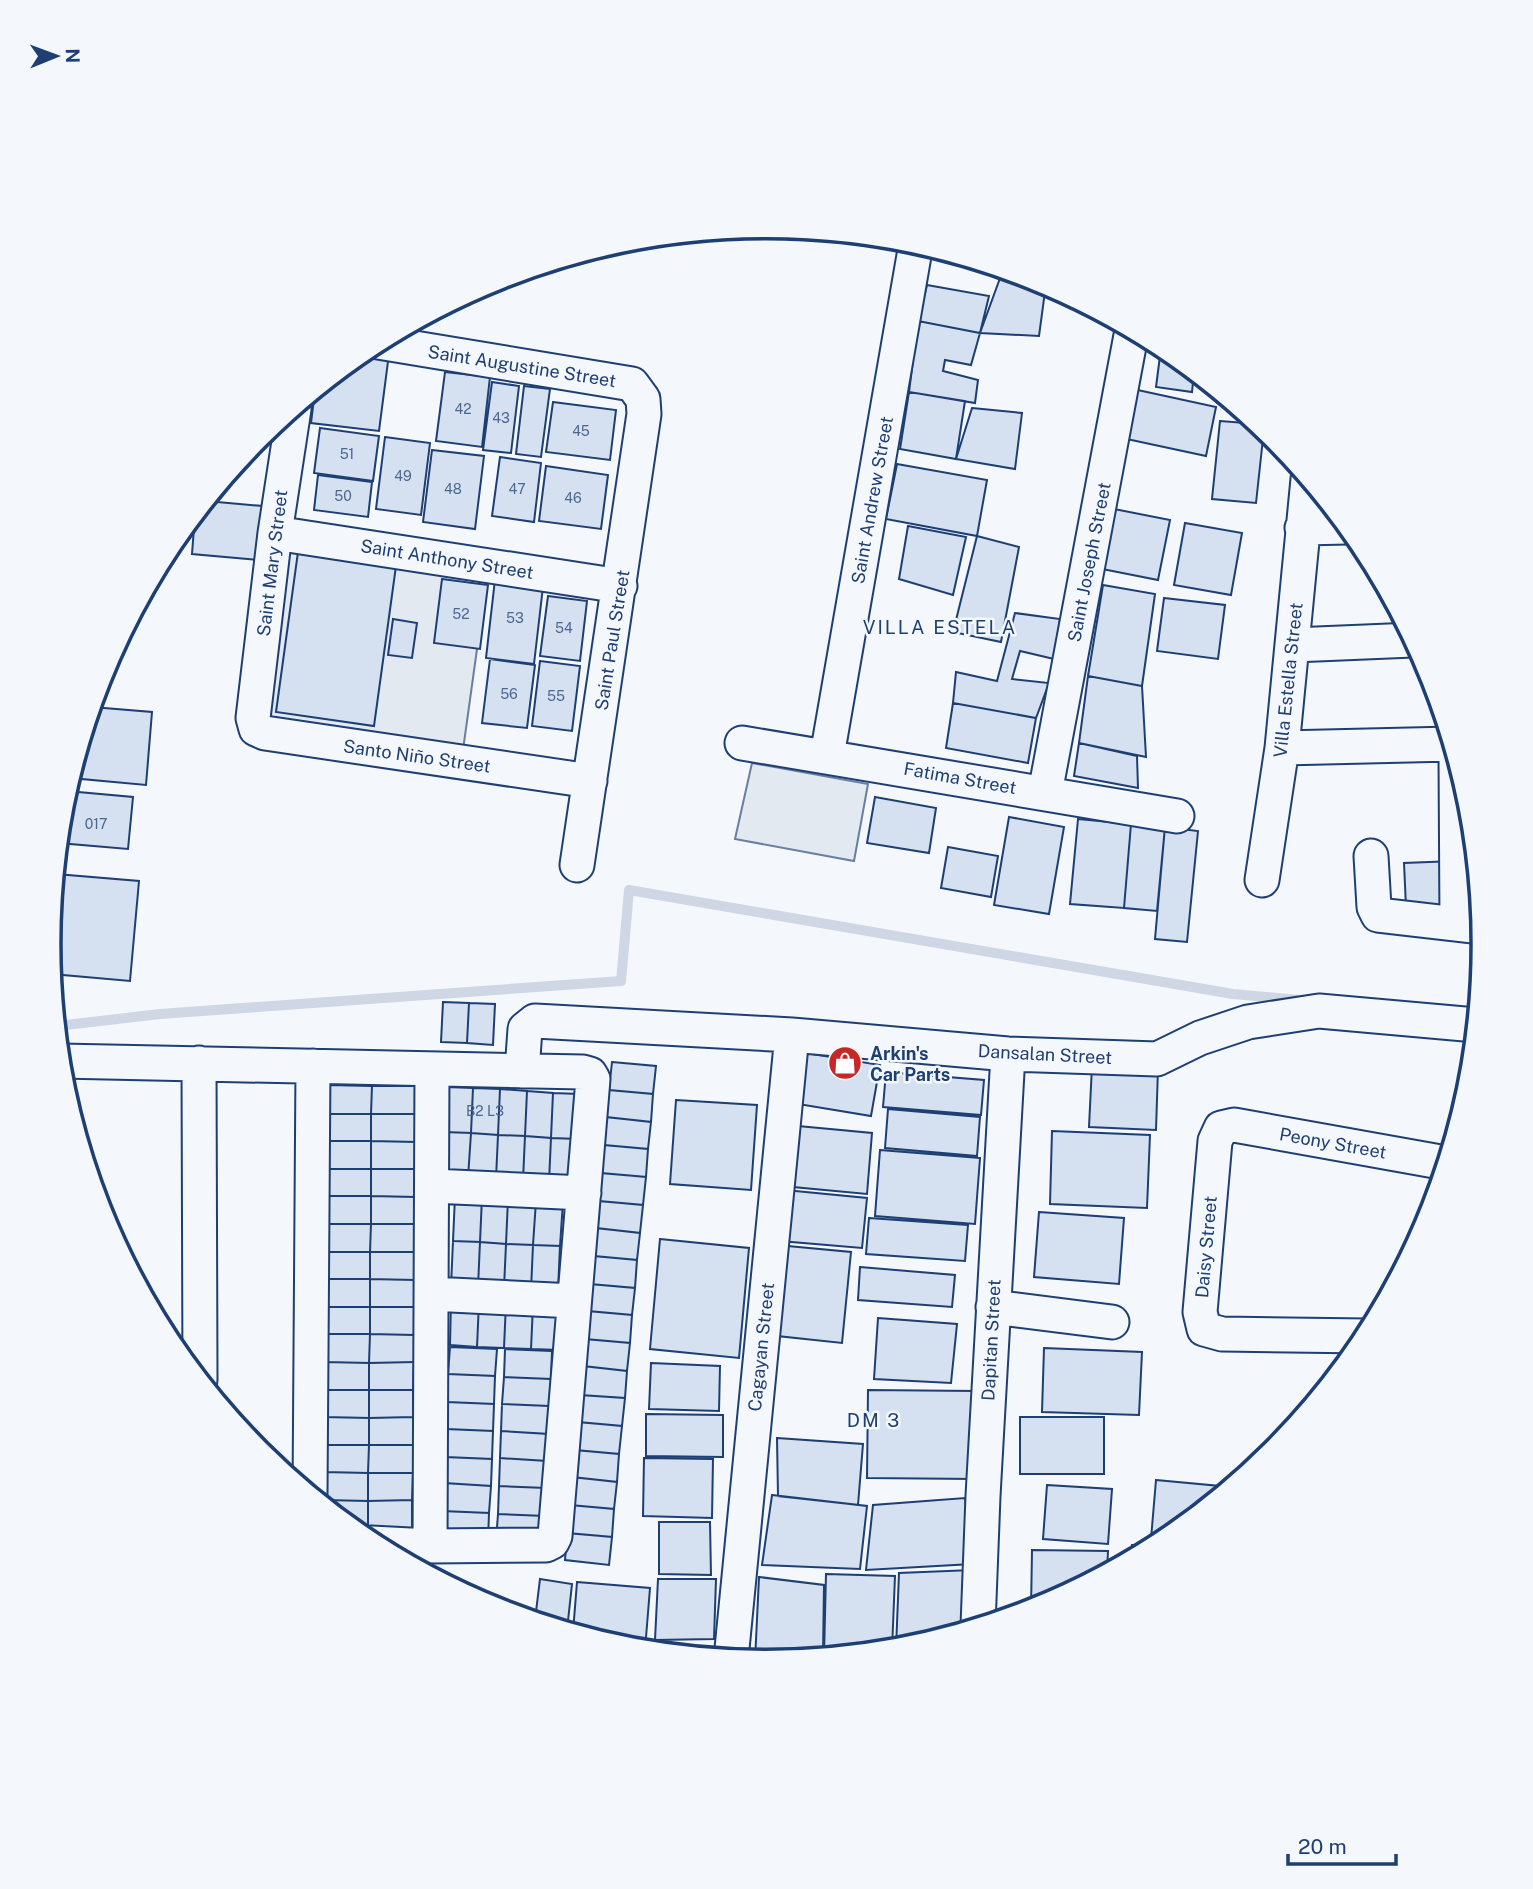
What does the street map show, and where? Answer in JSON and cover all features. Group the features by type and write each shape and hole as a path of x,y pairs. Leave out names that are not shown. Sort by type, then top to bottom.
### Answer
{"street":[{"name":"Saint Andrew Street","path":"827,756 914,255"},
{"name":"Saint Joseph Street","path":"1045,793 1130,341"},
{"name":"Saint Augustine Street","path":"396,345 632,384 643,399 644,414"},
{"name":"Saint Paul Street","path":"577,865 644,414"},
{"name":"Saint Mary Street","path":"253,718 275,533 292,423"},
{"name":"Villa Estella Street","path":"1262,880 1282,748 1307,491"},
{"path":"1302,528 1335,527"},
{"name":"Saint Anthony Street","path":"275,533 620,586"},
{"path":"1293,645 1402,640"},
{"name":"Santo Niño Street","path":"253,718 257,729 265,733 590,781"},
{"name":"Fatima Street","path":"743,743 1177,816"},
{"path":"1282,748 1442,744"},
{"path":"1371,856 1374,907 1378,915 1470,925 1462,830"},
{"name":"Dansalan Street","path":"522,1071 525,1029 535,1021 792,1035 1008,1054 1157,1059 1200,1038 1248,1022 1319,1011 1467,1024"},
{"name":"Cagayan Street","path":"732,1649 792,1035"},
{"name":"Dapitan Street","path":"978,1617 1008,1054"},
{"path":"71,1061 590,1074 593,1079 555,1536 552,1542 546,1545 397,1544"},
{"path":"199,1063 201,1365"},
{"path":"310,1482 313,1066"},
{"path":"430,1546 432,1070"},
{"name":"Peony Street","path":"1221,1128 1234,1125 1437,1161"},
{"name":"Daisy Street","path":"1221,1128 1215,1141 1201,1299 1200,1312 1204,1329 1222,1334 1353,1336"},
{"path":"432,1186 584,1193"},
{"path":"432,1294 575,1301"},
{"path":"993,1307 1112,1322"}],"shaded area":[{"path":"289,549 487,577 463,750 267,720"},
{"path":"752,763 868,784 854,861 735,839"}],"building":[{"path":"1000,279 1044,297 1039,336 980,333"},
{"path":"927,285 989,296 980,333 918,321"},
{"path":"918,321 980,333 971,365 945,360 943,371 978,380 975,403 909,392"},
{"path":"390,349 379,431 311,423 313,404"},
{"path":"1160,359 1193,383 1192,392 1156,387"},
{"path":"445,372 490,377 482,447 436,441"},
{"path":"492,382 519,386 511,453 483,450"},
{"path":"524,386 550,389 541,457 516,454"},
{"path":"1133,389 1216,407 1206,456 1122,438"},
{"path":"909,392 965,401 956,459 900,449"},
{"path":"553,402 616,410 610,460 546,452"},
{"path":"972,408 1022,413 1015,469 956,459"},
{"path":"1220,421 1241,423 1262,444 1256,503 1212,499"},
{"path":"320,428 379,436 373,481 314,473"},
{"path":"385,437 430,443 421,515 376,509"},
{"path":"432,450 484,456 475,529 423,522"},
{"path":"500,457 541,463 534,522 492,516"},
{"path":"897,464 987,480 977,536 886,519"},
{"path":"546,466 608,475 601,529 539,521"},
{"path":"318,475 372,482 368,517 314,510"},
{"path":"217,502 263,506 258,560 192,554 194,534"},
{"path":"1104,507 1170,520 1158,580 1092,567"},
{"path":"1185,523 1242,533 1231,595 1174,585"},
{"path":"908,526 966,537 953,595 899,579"},
{"path":"977,536 1019,547 1001,642 953,632"},
{"path":"298,552 396,566 374,726 276,712"},
{"path":"496,571 544,578 534,664 486,658"},
{"path":"442,579 488,585 480,649 434,643"},
{"path":"1103,585 1155,594 1142,686 1088,676"},
{"path":"548,596 587,601 580,661 540,656"},
{"path":"1164,598 1225,605 1218,659 1157,651"},
{"path":"1015,613 1060,619 1054,659 1020,651 1012,679 1049,683 1036,718 953,703 956,672 997,681"},
{"path":"393,619 417,623 412,658 388,655"},
{"path":"490,659 535,665 527,728 482,723"},
{"path":"540,661 580,666 572,731 532,726"},
{"path":"1088,676 1142,686 1146,757 1079,743"},
{"path":"953,703 1036,718 1028,763 946,748"},
{"path":"103,708 152,712 146,785 81,779"},
{"path":"1079,743 1137,756 1138,788 1074,776"},
{"path":"78,792 133,797 128,849 68,844"},
{"path":"875,797 936,808 929,853 867,843"},
{"path":"1009,817 1064,827 1049,914 994,905"},
{"path":"1078,819 1131,824 1124,908 1070,904"},
{"path":"1131,824 1165,827 1157,911 1124,908"},
{"path":"1165,827 1198,831 1187,942 1155,939"},
{"path":"948,847 998,856 991,897 941,888"},
{"path":"1455,861 1456,906 1406,907 1404,863"},
{"path":"65,875 139,881 130,981 62,975 61,944"},
{"path":"443,1002 469,1003 467,1043 441,1042"},
{"path":"469,1003 495,1004 493,1045 467,1043"},
{"path":"800,1052 880,1065 871,1116 792,1103"},
{"path":"612,1062 656,1066 653,1094 609,1090"},
{"path":"1092,1066 1158,1069 1156,1130 1089,1127"},
{"path":"886,1072 984,1080 981,1115 883,1107"},
{"path":"328,1085 372,1086 371,1114 327,1114"},
{"path":"372,1086 416,1086 416,1114 371,1114"},
{"path":"446,1087 473,1088 471,1133 444,1132"},
{"path":"473,1088 500,1089 498,1135 471,1133"},
{"path":"500,1089 527,1091 525,1136 498,1135"},
{"path":"609,1090 653,1094 651,1122 606,1117"},
{"path":"527,1091 553,1093 551,1138 525,1136"},
{"path":"553,1093 580,1094 578,1139 551,1138"},
{"path":"676,1100 757,1105 751,1190 670,1184"},
{"path":"888,1109 980,1117 977,1156 885,1148"},
{"path":"327,1114 371,1114 371,1141 327,1141"},
{"path":"371,1114 416,1114 416,1142 371,1141"},
{"path":"606,1117 651,1122 648,1149 604,1145"},
{"path":"798,1126 872,1133 867,1194 793,1187"},
{"path":"1052,1131 1150,1135 1147,1208 1050,1204"},
{"path":"444,1132 471,1133 468,1178 442,1176"},
{"path":"471,1133 498,1135 496,1179 468,1178"},
{"path":"498,1135 525,1136 523,1180 496,1179"},
{"path":"525,1136 551,1138 549,1182 523,1180"},
{"path":"551,1138 578,1139 576,1183 549,1182"},
{"path":"327,1141 371,1141 371,1169 327,1169"},
{"path":"371,1141 416,1142 415,1169 371,1169"},
{"path":"604,1145 648,1149 646,1177 601,1173"},
{"path":"880,1150 980,1158 975,1224 875,1216"},
{"path":"327,1169 371,1169 371,1196 326,1196"},
{"path":"371,1169 415,1169 415,1197 371,1196"},
{"path":"601,1173 646,1177 643,1205 599,1201"},
{"path":"785,1190 867,1198 862,1248 780,1241"},
{"path":"326,1196 371,1196 371,1224 326,1224"},
{"path":"371,1196 415,1197 415,1224 371,1224"},
{"path":"455,1196 482,1197 480,1242 453,1241"},
{"path":"482,1197 508,1199 506,1244 480,1242"},
{"path":"508,1199 536,1201 533,1245 506,1244"},
{"path":"536,1201 563,1202 560,1246 533,1245"},
{"path":"599,1201 643,1205 640,1233 596,1228"},
{"path":"1039,1212 1124,1218 1119,1284 1034,1277"},
{"path":"869,1218 968,1225 965,1261 866,1254"},
{"path":"326,1224 371,1224 370,1252 326,1252"},
{"path":"371,1224 415,1224 415,1252 370,1252"},
{"path":"596,1228 640,1233 637,1260 594,1256"},
{"path":"660,1239 749,1248 739,1358 650,1349"},
{"path":"453,1241 480,1242 478,1287 451,1286"},
{"path":"480,1242 506,1244 504,1288 478,1287"},
{"path":"506,1244 533,1245 531,1290 504,1288"},
{"path":"533,1245 560,1246 558,1291 531,1290"},
{"path":"777,1245 851,1252 842,1343 768,1335"},
{"path":"326,1252 370,1252 370,1279 326,1279"},
{"path":"370,1252 415,1252 414,1280 370,1279"},
{"path":"594,1256 637,1260 635,1288 590,1284"},
{"path":"860,1267 955,1275 952,1307 858,1300"},
{"path":"326,1279 370,1279 370,1307 325,1307"},
{"path":"370,1279 414,1280 414,1307 370,1307"},
{"path":"590,1284 635,1288 632,1315 588,1311"},
{"path":"451,1301 479,1302 477,1347 450,1345"},
{"path":"479,1302 506,1303 504,1348 477,1347"},
{"path":"506,1303 533,1305 531,1349 504,1348"},
{"path":"533,1305 560,1306 559,1350 531,1349"},
{"path":"325,1307 370,1307 370,1334 325,1334"},
{"path":"370,1307 414,1307 414,1335 370,1334"},
{"path":"588,1311 632,1315 630,1343 585,1339"},
{"path":"878,1318 957,1324 951,1383 874,1379"},
{"path":"325,1334 370,1334 369,1363 325,1362"},
{"path":"370,1334 414,1335 414,1362 369,1363"},
{"path":"585,1339 630,1343 627,1371 583,1366"},
{"path":"450,1347 497,1349 495,1376 448,1374"},
{"path":"1044,1348 1142,1352 1139,1415 1042,1412"},
{"path":"505,1349 552,1351 551,1379 504,1377"},
{"path":"325,1362 369,1363 369,1390 325,1390"},
{"path":"414,1362 413,1390 369,1390 369,1363"},
{"path":"651,1363 720,1366 719,1411 649,1409"},
{"path":"583,1366 627,1371 625,1398 580,1395"},
{"path":"448,1374 495,1376 494,1404 447,1402"},
{"path":"504,1377 551,1379 549,1406 502,1404"},
{"path":"325,1390 369,1390 369,1418 324,1417"},
{"path":"369,1390 413,1390 413,1417 369,1418"},
{"path":"868,1390 976,1391 975,1479 867,1478"},
{"path":"580,1395 625,1398 622,1426 578,1422"},
{"path":"447,1402 494,1404 493,1431 446,1429"},
{"path":"502,1404 549,1406 549,1434 501,1431"},
{"path":"646,1414 723,1415 723,1457 646,1456"},
{"path":"324,1417 369,1418 369,1445 324,1445"},
{"path":"413,1417 413,1445 369,1445 369,1418"},
{"path":"1020,1417 1104,1417 1104,1474 1020,1474"},
{"path":"578,1422 622,1426 619,1454 575,1450"},
{"path":"446,1429 493,1431 492,1459 445,1457"},
{"path":"501,1431 549,1434 547,1461 500,1458"},
{"path":"777,1438 863,1444 858,1505 778,1496"},
{"path":"324,1445 369,1445 368,1473 324,1472"},
{"path":"369,1445 413,1445 413,1473 368,1473"},
{"path":"575,1450 619,1454 617,1482 572,1477"},
{"path":"445,1457 492,1459 491,1486 444,1483"},
{"path":"500,1458 547,1461 546,1488 499,1486"},
{"path":"644,1458 713,1459 712,1518 643,1516"},
{"path":"324,1472 368,1473 368,1501 332,1500 324,1494"},
{"path":"368,1473 413,1473 412,1500 368,1501"},
{"path":"572,1477 617,1482 614,1509 570,1505"},
{"path":"1156,1480 1219,1486 1196,1504 1151,1535"},
{"path":"444,1483 491,1486 489,1513 442,1511"},
{"path":"1047,1485 1112,1489 1108,1544 1043,1539"},
{"path":"499,1486 546,1488 545,1516 498,1514"},
{"path":"772,1495 867,1506 860,1569 762,1565"},
{"path":"965,1498 972,1564 866,1570 873,1505"},
{"path":"332,1500 368,1501 368,1526"},
{"path":"412,1500 412,1528 371,1528 368,1526 368,1501"},
{"path":"570,1505 614,1509 612,1537 567,1533"},
{"path":"442,1511 489,1513 488,1541 441,1538"},
{"path":"498,1514 545,1516 543,1543 496,1541"},
{"path":"659,1522 710,1522 711,1575 659,1574"},
{"path":"567,1533 612,1537 609,1565 565,1560"},
{"path":"1032,1550 1108,1551 1108,1561 1031,1598"},
{"path":"972,1570 971,1619 896,1637 899,1573"},
{"path":"826,1574 895,1576 892,1638 824,1647"},
{"path":"759,1577 824,1585 823,1647 756,1650"},
{"path":"540,1579 572,1584 568,1621 536,1611"},
{"path":"658,1579 716,1579 714,1639 655,1640"},
{"path":"577,1582 650,1588 646,1639 574,1623"}],"waterway":[{"path":"66,1025 160,1014 621,981 629,890 1233,994 1300,1000"}],"place":[{"name":"Arkin's Car Parts","path":"845,1063"}],"district":[{"name":"VILLA ESTELA","path":"940,627"},
{"name":"DM 3","path":"874,1420"}]}
